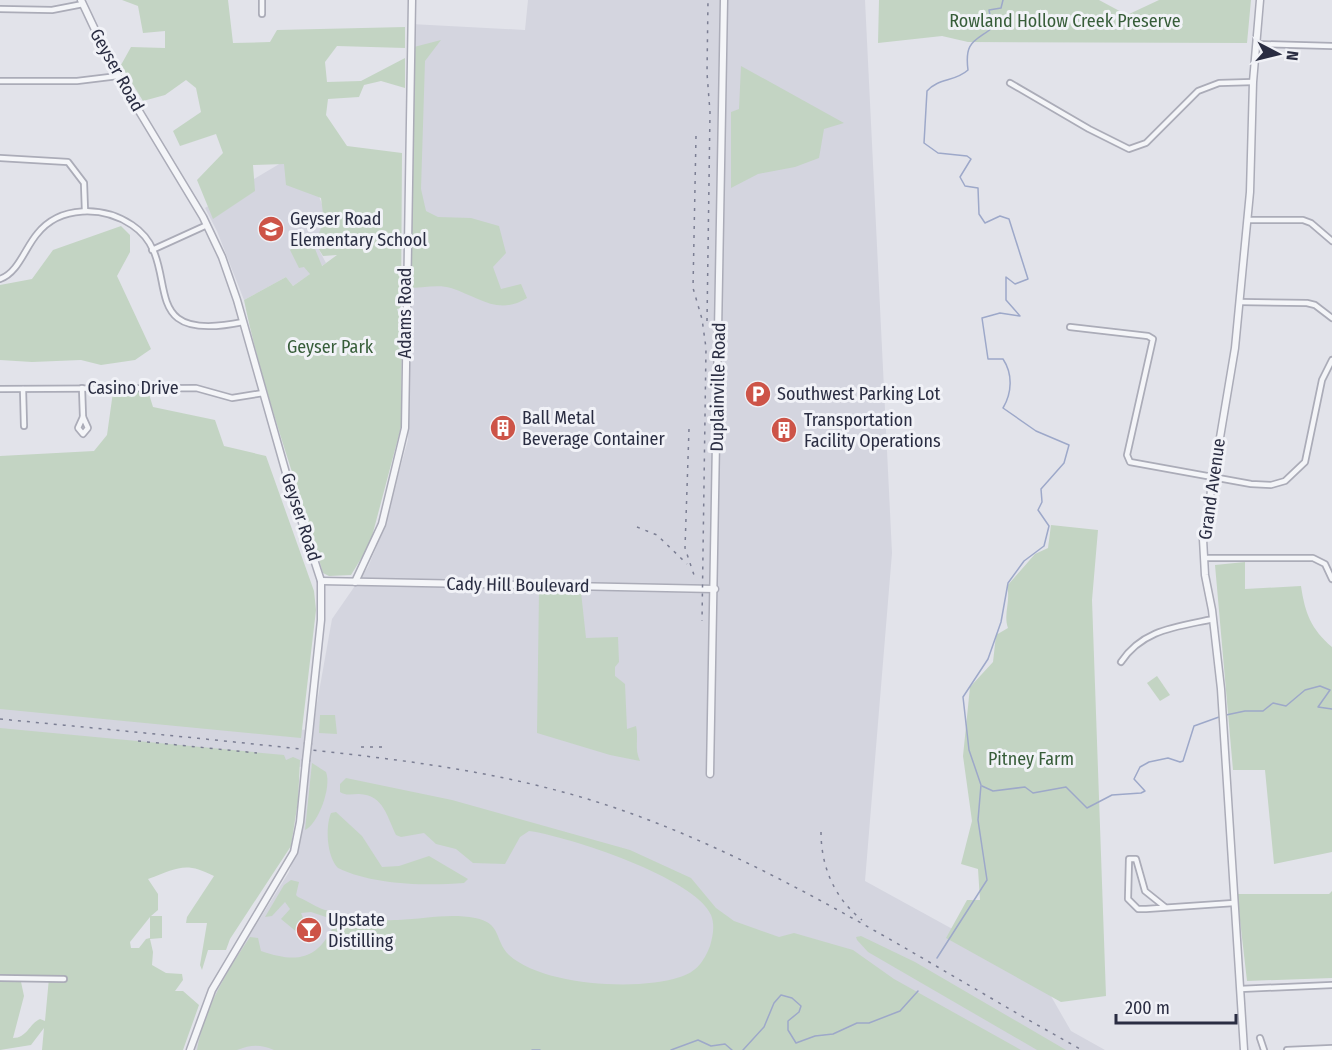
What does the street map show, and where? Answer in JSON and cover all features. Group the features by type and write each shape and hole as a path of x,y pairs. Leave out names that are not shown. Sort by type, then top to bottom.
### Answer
{"street":[{"path":"262,0 262,14"},
{"name":"Adams Road","path":"355,582 382,524 405,428 411,0"},
{"name":"Duplainville Road","path":"710,774 724,0"},
{"name":"Grand Avenue","path":"1244,1050 1221,689 1204,558 1204,523 1231,378 1240,302 1260,0"},
{"path":"0,9 52,10 82,2"},
{"name":"Geyser Road","path":"82,2 118,76 207,225 227,271 321,581 320,632 300,822 294,852 212,990 190,1050"},
{"path":"1257,44 1332,46"},
{"path":"0,81 77,81 118,76"},
{"path":"1010,83 1123,148 1133,149 1146,143 1198,91 1208,85 1253,82"},
{"path":"0,158 68,162 84,183 85,211"},
{"path":"0,279 10,274 32,240 45,227 68,213 85,211 109,213 132,225 152,250 165,300 182,321 206,328 243,322"},
{"path":"1247,220 1303,220 1311,223 1332,242"},
{"path":"152,250 207,225"},
{"path":"1240,302 1307,303 1315,305 1332,318"},
{"path":"1070,327 1153,339 1127,455 1130,462 1271,485 1292,476 1305,462 1322,380 1332,360"},
{"path":"82,388 83,417"},
{"name":"Casino Drive","path":"0,389 196,388 232,398 263,393"},
{"path":"23,389 24,426"},
{"path":"1204,558 1313,558 1325,564 1332,579"},
{"name":"Cady Hill Boulevard","path":"321,581 714,589"},
{"path":"1121,662 1138,641 1156,632 1213,619"},
{"path":"1165,908 1149,897 1142,886 1136,859 1129,860 1127,871 1130,902 1138,909 1165,908 1234,903"},
{"path":"0,978 64,979"},
{"path":"1240,989 1332,985"},
{"path":"1260,1038 1264,1050"},
{"path":"1287,1050 1332,1048"}],"shaded area":[{"path":"528,0 865,0 892,553 865,881 1040,977 1071,1031 1105,1050 1003,1050 710,987 418,1050 193,1050 210,999 289,872 299,842 312,731 332,619 368,567 381,536 408,440 411,24 525,30"},
{"name":"Geyser Road Elementary School","path":"286,160 318,194 329,222 316,244 326,263 293,286 286,277 244,300 217,231 205,208"},
{"path":"0,702 207,719 306,730 302,767 0,738"}],"green space":[{"name":"Geyser Park","path":"122,0 228,0 233,43 270,42 277,30 405,27 405,48 337,46 325,62 327,82 361,81 405,58 405,88 381,81 364,85 359,97 328,99 326,115 347,146 402,153 401,308 397,309 402,324 401,427 370,544 351,575 329,576 323,573 270,403 244,300 286,277 293,286 310,274 304,267 299,268 290,250 305,238 313,244 322,266 337,255 323,256 315,243 324,221 321,198 286,185 284,164 253,165 255,191 213,219 197,180 223,153 216,134 180,146 173,131 201,112 196,88 186,80 165,95 143,101 121,65 131,47 165,48 165,31 143,33 138,6"},
{"name":"Rowland Hollow Creek Preserve","path":"879,0 1099,0 1127,15 1159,0 1251,0 1247,43 968,42 942,36 878,43"},
{"path":"441,40 425,61 421,189 426,211 438,217 471,218 499,226 506,253 493,267 501,289 521,284 527,298 517,303 498,305 489,303 446,287 408,288 414,47"},
{"path":"741,66 844,123 824,129 819,158 795,167 758,174 731,188 731,112 739,109"},
{"path":"121,226 130,235 130,252 117,276 151,349 135,360 101,365 81,360 32,362 0,360 0,285 32,279 53,250"},
{"path":"148,391 153,407 215,420 224,446 266,456 314,591 316,610 301,738 0,709 0,456 94,451 107,435 113,392"},
{"name":"Pitney Farm","path":"1051,525 1098,530 1092,600 1106,996 1061,1002 946,938 967,900 980,900 978,869 961,864 972,821 963,756 970,687 993,662 996,635 1008,628 1007,586 1035,554 1048,548"},
{"path":"1245,562 1245,589 1301,586 1310,620 1319,634 1332,647 1332,852 1274,864 1265,770 1233,770 1215,565"},
{"path":"539,591 581,592 586,638 618,637 619,662 615,667 615,676 625,684 627,729 636,726 637,752 640,761 610,755 537,733"},
{"path":"1157,676 1170,695 1160,701 1147,683"},
{"path":"320,715 335,715 337,734 319,733"},
{"path":"0,728 284,755 286,760 293,757 300,760 298,801 291,846 230,939 226,950 208,950 202,970 200,965 207,923 186,923 187,917 214,876 188,867 148,879 158,894 158,910 151,916 162,916 162,938 150,939 153,952 152,965 166,973 182,974 183,980 175,991 183,991 199,1005 183,1050 42,1050 44,1028 31,1045 0,1050","holes":["150,917 150,938 146,939 139,948 131,948 130,942","38,975 49,978 45,1021 40,1019 22,1036 13,1038 24,996 20,977"]},
{"path":"312,763 326,772 327,787 323,804 315,821 305,830"},
{"path":"346,778 452,800 630,850 691,878 716,908 734,921 779,937 794,933 853,950 894,979 1021,1050 274,1050 255,1046 237,1050 197,1050 211,1005 233,963 250,937 258,938 261,951 295,958 313,952 327,937 334,925 329,918 311,912 301,913 305,923 298,933 281,919 290,909 285,902 272,916 265,917 284,885 291,880 299,882 296,895 298,897 322,909 340,914 380,920 456,916 484,920 494,928 509,955 524,965 567,979 617,984 662,981 691,972 699,965 708,951 713,930 711,915 700,901 682,887 657,873 599,850 529,831 520,837 505,864 473,863 456,849 436,844 424,833 401,837 396,835 384,808 374,798 340,792 340,784"},
{"path":"336,812 362,836 382,867 399,866 429,856 468,879 464,883 449,884 400,883 367,878 338,868 331,857 328,834 331,813"},
{"path":"1332,891 1332,978 1247,981 1237,894 1329,894"},
{"path":"861,936 915,962 1066,1050 1037,1050 868,952 857,940 856,937"}],"waterway":[{"path":"937,958 987,880 978,820 981,785 969,750 963,697 988,659 1001,622 1008,583 1024,561 1044,546 1049,526 1038,510 1042,502 1041,489 1064,463 1069,445 1036,431 1003,408 1010,390 1010,377 1003,359 988,359 982,318 1000,313 1020,316 1006,300 1006,277 1015,284 1028,279 1009,219 1000,216 985,223 979,214 978,188 965,186 960,177 971,159 967,156 938,153 924,143 927,91 936,84 958,77 968,70 967,60 970,47 973,42 996,25 991,20 989,10 1001,8 1003,0"},
{"path":"1226,715 1245,711 1263,711 1273,703 1286,706 1305,690 1320,686 1330,690 1318,707 1332,709"},
{"path":"982,786 993,791 1025,787 1033,793 1066,787 1087,808 1112,795 1141,793 1145,791 1134,779 1140,767 1149,762 1168,758 1183,761 1194,726 1219,717"},
{"path":"743,1050 764,1027 774,1003 781,995 792,998 801,1006 799,1012 788,1021 788,1030 796,1043 815,1036 833,1034 857,1023 869,1023 900,1011 918,991"},
{"path":"671,1050 698,1040 711,1046 725,1044 732,1050"},
{"path":"532,1050 540,1050"}],"railway":[{"path":"707,321 710,112 707,73 708,0"},
{"path":"696,136 693,288 702,319 706,348 702,621"},
{"path":"689,429 685,548 695,578"},
{"path":"637,527 657,535 687,564"},
{"path":"0,719 413,762 499,777 585,798 686,835 744,861 859,922 1082,1050"},
{"path":"138,741 257,753"},
{"path":"361,747 388,747"},
{"path":"821,832 823,857 831,880 844,902 862,920"}],"place":[{"name":"Geyser Road Elementary School","path":"271,229"},
{"name":"Southwest Parking Lot","path":"758,394"},
{"name":"Ball Metal Beverage Container","path":"503,428"},
{"name":"Transportation Facility Operations","path":"784,430"},
{"name":"Upstate Distilling","path":"309,930"}]}
